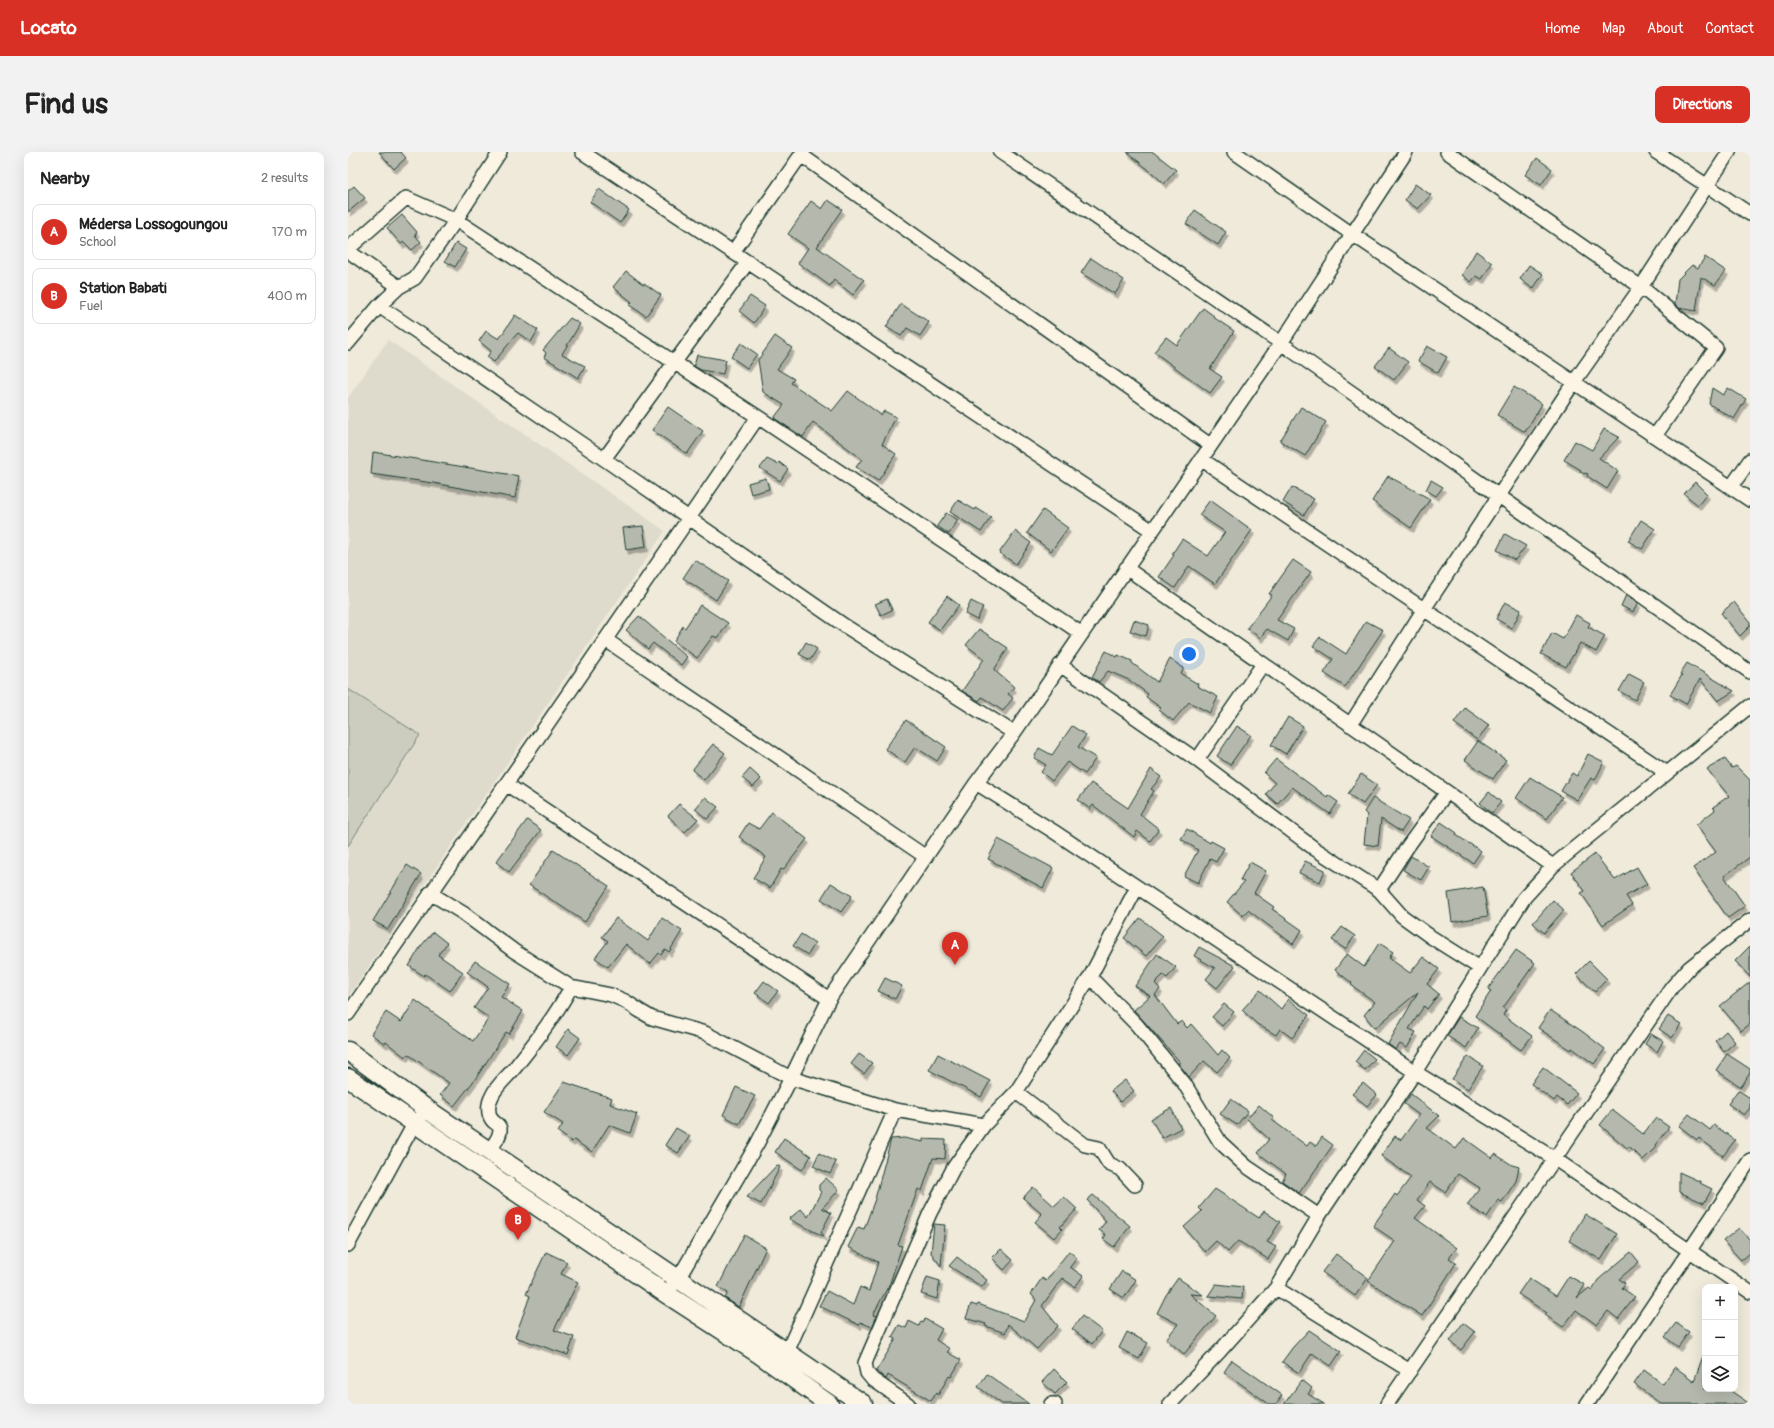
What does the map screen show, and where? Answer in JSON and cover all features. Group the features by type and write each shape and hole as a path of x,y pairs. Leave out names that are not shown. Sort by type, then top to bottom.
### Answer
{"main road":[{"path":"348,1051 428,1110 863,1404"},
{"path":"348,1078 665,1293 772,1363 829,1404"}],"street":[{"path":"348,343 378,306 398,287 415,278 456,220 500,152"},
{"path":"582,152 1152,530"},
{"path":"1000,152 1281,343 1750,672"},
{"path":"1234,152 1352,234 1750,500"},
{"path":"665,1293 678,1279 757,1144 829,999 976,783 1014,733 1281,343 1406,152"},
{"path":"1447,152 1641,287 1716,348 1655,436"},
{"path":"1656,152 1750,214"},
{"path":"1350,725 1424,609 1574,382 1641,287 1729,152"},
{"path":"733,252 802,153 1210,446"},
{"path":"398,287 348,250 406,198 456,220 758,417 1082,634"},
{"path":"604,458 748,262"},
{"path":"378,306 604,458 845,626 1014,733"},
{"path":"348,1014 758,417"},
{"path":"1201,458 1667,772"},
{"path":"1731,487 1750,460"},
{"path":"1126,568 1553,866"},
{"path":"606,640 926,857"},
{"path":"1197,760 1263,664"},
{"path":"1060,665 1197,760 1315,849 1379,890 1402,916 1431,937 1480,968"},
{"path":"1170,1404 1220,1352 1276,1288 1319,1216 1415,1072 1524,898 1553,866 1750,706"},
{"path":"976,783 1053,831 1415,1072 1555,1159 1689,1252 1750,1292"},
{"path":"506,784 829,999"},
{"path":"1379,890 1408,846 1447,792"},
{"path":"908,1404 872,1379 867,1373 866,1363 930,1213 954,1166 984,1125 1016,1092 1090,977 1137,887"},
{"path":"430,893 463,913 514,951 571,987 611,995 625,1001 652,1018 705,1033 791,1078 895,1110 984,1125"},
{"path":"1387,1404 1672,986 1689,968 1750,920"},
{"path":"1090,977 1137,1025 1184,1083 1220,1142 1246,1166 1319,1216"},
{"path":"489,1150 497,1140 500,1129 491,1119 488,1112 491,1097 495,1090 516,1067 557,1014 571,987"},
{"path":"1016,1092 1085,1145 1099,1148 1109,1164 1120,1169 1135,1184"},
{"path":"348,1245 414,1124 428,1110"},
{"path":"772,1363 787,1352 895,1110"},
{"path":"1593,1402 1750,1160"},
{"path":"1276,1288 1410,1371"},
{"path":"1051,1404 1056,1404"}],"shaded area":[{"path":"388,340 665,531 348,997 348,398"},
{"path":"348,689 420,735 348,846"}],"building":[{"path":"379,152 401,152 406,158 394,169"},
{"path":"1127,152 1153,152 1176,170 1164,184"},
{"path":"1537,158 1552,169 1541,185 1525,175"},
{"path":"1415,184 1431,195 1418,209 1405,200"},
{"path":"354,186 365,198 348,212 348,191"},
{"path":"599,189 629,210 620,223 590,202"},
{"path":"828,200 842,209 817,247 864,280 853,295 834,280 830,286 798,263 808,248 788,234 811,201 822,209"},
{"path":"1195,210 1226,232 1218,245 1186,224"},
{"path":"402,215 417,232 415,235 421,242 412,250 404,242 401,244 387,228"},
{"path":"456,243 466,249 455,267 445,261"},
{"path":"1476,251 1492,263 1482,279 1476,276 1471,282 1462,275"},
{"path":"1705,257 1726,271 1715,285 1701,277 1696,311 1679,308 1675,304 1678,279 1692,265 1698,268"},
{"path":"1091,258 1124,280 1115,294 1081,273"},
{"path":"1529,265 1543,274 1533,289 1520,279"},
{"path":"626,271 644,285 644,283 661,295 646,316 629,305 632,302 613,287"},
{"path":"750,296 765,306 754,323 739,311"},
{"path":"901,304 929,322 920,336 907,328 901,336 886,327"},
{"path":"1203,308 1214,316 1213,317 1234,331 1210,369 1222,377 1210,393 1154,352 1166,337 1177,345"},
{"path":"515,315 538,330 531,342 518,333 494,362 487,357 491,351 479,341 486,331 499,339"},
{"path":"570,318 580,324 562,354 585,366 578,378 544,357 546,353 543,350"},
{"path":"775,336 792,348 777,369 794,379 791,383 832,411 848,391 881,415 884,411 896,417 882,444 896,454 878,481 856,467 862,459 813,422 803,437 774,418 784,405 763,392 758,360"},
{"path":"741,343 757,354 747,368 731,357"},
{"path":"1427,346 1447,357 1438,373 1418,361"},
{"path":"1389,348 1408,362 1394,380 1375,366"},
{"path":"697,355 726,360 723,374 701,370 694,366"},
{"path":"1514,387 1542,404 1525,432 1497,415"},
{"path":"1712,388 1723,395 1728,388 1746,399 1734,419 1709,404"},
{"path":"668,407 703,431 687,454 652,430"},
{"path":"1301,407 1326,422 1305,456 1280,441"},
{"path":"1604,429 1619,437 1599,458 1618,471 1607,489 1587,476 1588,474 1584,474 1580,471 1581,470 1564,460 1575,441 1592,450"},
{"path":"373,452 519,476 515,498 433,483 371,474"},
{"path":"767,459 777,464 779,462 788,469 780,481 760,468"},
{"path":"1388,476 1430,499 1411,528 1372,501"},
{"path":"766,478 769,489 751,494 748,483"},
{"path":"1431,480 1443,487 1436,496 1426,490"},
{"path":"1695,482 1707,494 1698,505 1684,494"},
{"path":"1292,487 1314,499 1304,515 1283,502"},
{"path":"958,500 991,517 981,532 950,512"},
{"path":"1210,500 1252,530 1215,584 1189,566 1175,588 1159,577 1174,555 1172,554 1182,539 1208,556 1225,532 1199,515"},
{"path":"1043,510 1068,528 1051,551 1027,533"},
{"path":"946,513 958,520 949,534 937,526"},
{"path":"1641,520 1655,529 1642,549 1628,541"},
{"path":"643,526 646,547 626,550 623,528"},
{"path":"1015,531 1031,543 1016,564 999,553"},
{"path":"1505,534 1526,546 1515,560 1497,550"},
{"path":"695,560 728,581 716,600 683,578"},
{"path":"1293,560 1311,572 1277,620 1294,629 1288,641 1267,629 1260,638 1247,628 1272,595 1269,594"},
{"path":"1626,595 1638,603 1633,612 1621,606"},
{"path":"947,596 959,605 940,630 928,622"},
{"path":"887,599 892,610 881,615 875,604"},
{"path":"971,601 983,607 977,620 965,614"},
{"path":"1505,602 1521,610 1512,628 1496,619"},
{"path":"1734,602 1750,622 1750,626 1740,636 1721,613"},
{"path":"700,605 728,623 718,638 713,636 697,658 674,641 683,626 685,628"},
{"path":"1576,615 1590,623 1588,627 1605,636 1596,652 1580,643 1566,667 1541,654 1552,633 1563,639"},
{"path":"639,616 687,657 681,665 653,643 648,649 626,630"},
{"path":"1134,620 1149,625 1146,636 1130,631"},
{"path":"1366,621 1383,630 1345,687 1324,673 1333,659 1313,646 1320,637 1346,654"},
{"path":"979,629 1008,648 994,670 1014,687 1008,694 1013,698 1003,711 982,697 979,701 962,691 984,659 966,645"},
{"path":"806,642 817,649 810,660 799,654"},
{"path":"1106,651 1117,657 1118,655 1132,661 1132,663 1157,682 1170,659 1184,668 1181,674 1198,684 1197,686 1218,697 1210,713 1189,702 1173,721 1159,710 1161,708 1146,697 1148,694 1129,680 1108,671 1099,682 1092,677"},
{"path":"1687,663 1734,691 1718,701 1700,679 1686,704 1670,695 1682,675 1680,674"},
{"path":"1629,674 1644,682 1635,700 1619,691"},
{"path":"1465,708 1489,725 1477,740 1454,723"},
{"path":"1288,717 1303,726 1286,754 1271,745"},
{"path":"906,720 946,747 937,761 915,747 905,762 885,749"},
{"path":"1072,726 1086,735 1078,747 1096,758 1085,774 1067,762 1052,781 1041,772 1046,765 1034,758 1039,748 1052,755"},
{"path":"1237,726 1251,735 1230,765 1217,756"},
{"path":"1478,741 1506,760 1493,779 1465,760"},
{"path":"713,744 725,753 704,780 692,770"},
{"path":"1588,754 1604,762 1595,780 1591,778 1577,800 1561,791 1572,773 1577,776"},
{"path":"1276,759 1327,797 1328,795 1338,802 1330,814 1292,787 1277,804 1266,794 1275,783 1264,773"},
{"path":"1725,759 1732,768 1736,766 1750,780 1750,857 1724,876 1745,906 1728,918 1693,868 1716,852 1696,825 1715,810 1713,807 1729,796 1707,769"},
{"path":"750,769 761,779 753,787 742,778"},
{"path":"1151,769 1161,777 1151,789 1154,791 1140,814 1159,829 1150,841 1137,831 1134,837 1093,805 1090,809 1078,800 1091,783 1128,808"},
{"path":"1361,774 1377,785 1363,804 1348,794"},
{"path":"1530,777 1562,797 1547,819 1516,798"},
{"path":"1489,792 1501,802 1492,813 1480,803"},
{"path":"705,797 718,807 707,819 695,809"},
{"path":"1373,798 1409,820 1401,832 1381,819 1378,846 1364,844 1367,815 1364,812"},
{"path":"679,804 698,819 685,832 668,816"},
{"path":"772,812 807,839 783,870 781,869 770,888 753,878 766,857 739,837 748,823 759,829"},
{"path":"527,820 541,830 509,872 496,862"},
{"path":"1441,822 1457,833 1456,835 1481,851 1473,863 1431,836"},
{"path":"1187,829 1210,843 1211,841 1224,848 1216,862 1210,859 1198,883 1184,876 1198,850 1181,839"},
{"path":"998,839 1053,868 1043,888 988,859"},
{"path":"553,850 609,886 585,922 529,885"},
{"path":"1595,854 1615,880 1637,867 1647,884 1626,896 1632,905 1603,925 1581,893 1585,891 1571,872"},
{"path":"1411,856 1429,867 1421,880 1403,870"},
{"path":"1305,861 1325,870 1320,882 1299,873"},
{"path":"1250,862 1266,871 1254,893 1274,907 1272,909 1302,930 1293,944 1248,910 1243,916 1227,902 1244,882 1240,880"},
{"path":"407,865 421,874 388,929 373,921"},
{"path":"831,883 852,896 841,912 821,899"},
{"path":"1483,887 1488,916 1452,922 1448,893"},
{"path":"1553,900 1564,910 1544,933 1533,923"},
{"path":"616,918 648,941 662,918 682,931 669,952 665,949 661,955 659,953 650,964 626,944 608,967 595,958 608,941 602,937"},
{"path":"1140,918 1163,936 1146,956 1124,938"},
{"path":"1342,927 1355,936 1345,949 1332,940"},
{"path":"433,932 447,943 438,955 463,972 450,991 425,974 424,976 409,966 421,946"},
{"path":"801,934 815,943 808,955 793,946"},
{"path":"1379,943 1393,952 1389,958 1410,973 1423,957 1439,969 1427,984 1439,994 1427,1009 1424,1006 1409,1029 1416,1032 1407,1048 1400,1044 1396,1050 1388,1044 1418,992 1375,1028 1364,1015 1375,1002 1351,985 1352,983 1335,970 1347,954 1364,967"},
{"path":"1750,946 1750,977 1735,961"},
{"path":"1199,947 1235,966 1217,988 1206,979 1215,968 1194,956"},
{"path":"1516,950 1535,963 1503,1008 1506,1010 1503,1015 1532,1036 1521,1050 1475,1016 1491,991 1488,989"},
{"path":"1157,954 1176,967 1167,978 1163,975 1155,983 1160,989 1155,995 1177,1024 1182,1021 1187,1028 1191,1024 1218,1055 1222,1050 1230,1058 1217,1072 1204,1061 1189,1077 1178,1063 1180,1062 1134,1010 1150,996 1135,986"},
{"path":"475,961 510,984 501,997 523,1011 509,1034 506,1032 476,1078 454,1106 440,1095 449,1083 408,1054 405,1057 386,1042 385,1044 371,1034 386,1012 401,1022 415,1000 473,1041 489,1018 474,1008 488,987 467,972"},
{"path":"1589,961 1607,979 1595,992 1576,974"},
{"path":"885,978 902,986 895,999 878,991"},
{"path":"764,981 778,991 769,1003 755,993"},
{"path":"1750,982 1750,1024 1741,1031 1720,1006"},
{"path":"1260,990 1281,1009 1288,999 1309,1015 1292,1038 1280,1029 1276,1035 1257,1024 1242,1010"},
{"path":"1224,1004 1234,1012 1222,1026 1212,1017"},
{"path":"1550,1010 1605,1049 1594,1064 1572,1048 1571,1050 1538,1028"},
{"path":"1668,1016 1681,1024 1672,1038 1659,1029"},
{"path":"1459,1017 1478,1028 1466,1048 1447,1036"},
{"path":"568,1029 580,1038 568,1055 556,1047"},
{"path":"1726,1031 1735,1042 1724,1052 1715,1041"},
{"path":"1651,1034 1663,1041 1657,1052 1645,1044"},
{"path":"1364,1050 1375,1059 1365,1070 1355,1062"},
{"path":"859,1054 872,1063 864,1074 851,1064"},
{"path":"938,1054 990,1081 981,1097 929,1070"},
{"path":"1727,1054 1750,1069 1750,1073 1741,1087 1716,1070"},
{"path":"1468,1056 1483,1066 1468,1089 1452,1079"},
{"path":"1543,1067 1577,1093 1567,1105 1557,1097 1554,1101 1531,1084"},
{"path":"1125,1080 1134,1091 1120,1102 1111,1091"},
{"path":"564,1082 612,1098 610,1104 637,1114 630,1133 609,1125 592,1152 574,1140 572,1142 558,1132 563,1124 544,1112"},
{"path":"1363,1083 1377,1095 1367,1106 1352,1094"},
{"path":"736,1087 755,1096 739,1124 723,1115"},
{"path":"1738,1090 1750,1098 1750,1108 1744,1115 1728,1104"},
{"path":"1411,1094 1439,1116 1427,1128 1456,1149 1464,1138 1492,1158 1495,1154 1512,1165 1519,1167 1516,1181 1502,1202 1498,1200 1487,1217 1467,1205 1480,1188 1458,1174 1445,1192 1430,1182 1417,1200 1425,1206 1415,1218 1457,1248 1449,1258 1456,1263 1422,1316 1368,1281 1395,1241 1373,1226 1395,1194 1397,1196 1411,1177 1381,1156 1395,1136 1401,1140 1419,1115 1404,1104"},
{"path":"1231,1099 1248,1111 1237,1125 1220,1114"},
{"path":"1259,1105 1274,1118 1272,1120 1307,1146 1310,1142 1316,1146 1322,1137 1333,1145 1299,1193 1282,1181 1286,1174 1258,1153 1269,1139 1247,1119"},
{"path":"1171,1108 1181,1128 1162,1138 1151,1119"},
{"path":"1612,1110 1643,1134 1656,1118 1669,1127 1655,1145 1656,1147 1643,1160 1629,1146 1627,1148 1600,1125"},
{"path":"1689,1114 1710,1130 1714,1125 1735,1140 1723,1156 1699,1138 1697,1140 1679,1126"},
{"path":"676,1128 690,1136 678,1153 665,1145"},
{"path":"784,1138 811,1156 802,1170 775,1152"},
{"path":"904,1138 923,1142 923,1139 946,1140 945,1159 933,1158 922,1191 918,1189 898,1245 902,1246 890,1283 873,1315 877,1316 872,1327 860,1322 859,1325 819,1306 827,1291 853,1305 860,1287 869,1291 878,1262 848,1247 858,1227 864,1229 875,1199 891,1139"},
{"path":"819,1153 836,1162 830,1174 813,1166"},
{"path":"777,1165 780,1167 761,1204 747,1197"},
{"path":"1679,1172 1712,1189 1704,1203 1679,1192"},
{"path":"826,1178 839,1190 822,1208 831,1213 821,1232 825,1237 789,1219 801,1209 808,1217 821,1192 819,1190 819,1185"},
{"path":"1033,1187 1054,1206 1064,1197 1077,1209 1060,1227 1062,1229 1054,1238 1035,1222 1042,1214 1023,1198"},
{"path":"1215,1189 1259,1218 1264,1211 1280,1222 1267,1242 1276,1247 1268,1259 1238,1241 1228,1252 1216,1241 1205,1252 1184,1227 1202,1211 1199,1208"},
{"path":"1093,1195 1130,1226 1114,1247 1103,1239 1106,1235 1099,1230 1106,1221 1087,1200"},
{"path":"1585,1214 1617,1234 1601,1260 1569,1241"},
{"path":"934,1224 945,1225 941,1266 931,1253"},
{"path":"1739,1228 1750,1240 1750,1252 1741,1260 1723,1241"},
{"path":"744,1235 766,1248 739,1307 725,1298 728,1293 718,1287"},
{"path":"1001,1249 1013,1260 1004,1270 992,1258"},
{"path":"1069,1251 1077,1258 1070,1267 1083,1276 1075,1287 1062,1278 1042,1306 1058,1326 1037,1349 1008,1324 1005,1333 985,1326 986,1324 966,1318 971,1304 977,1306 978,1304 1024,1321 1036,1300 1031,1294 1042,1278 1046,1281"},
{"path":"546,1252 567,1262 561,1274 578,1282 554,1330 574,1337 568,1355 515,1337 530,1296 526,1294"},
{"path":"1631,1252 1639,1262 1619,1279 1625,1283 1622,1288 1635,1297 1618,1319 1608,1311 1597,1325 1576,1310 1563,1327 1545,1315 1547,1313 1518,1294 1529,1278 1556,1296 1569,1276 1585,1285 1577,1298 1589,1288 1592,1290 1598,1280"},
{"path":"1336,1254 1368,1278 1355,1296 1322,1272"},
{"path":"957,1257 987,1280 982,1287 949,1266"},
{"path":"1122,1271 1136,1280 1124,1298 1110,1289"},
{"path":"927,1277 940,1281 937,1299 921,1294"},
{"path":"1178,1278 1203,1295 1190,1294 1216,1316 1184,1354 1166,1339 1178,1324 1157,1313 1166,1295"},
{"path":"1216,1284 1243,1287 1242,1299 1208,1296"},
{"path":"1082,1316 1102,1331 1092,1344 1072,1329"},
{"path":"925,1319 942,1329 936,1340 950,1349 947,1352 961,1360 951,1377 949,1376 938,1395 936,1393 931,1401 888,1375 886,1379 876,1371 896,1339 892,1337 899,1325 906,1328 909,1321 919,1326 921,1321 924,1322"},
{"path":"1463,1323 1475,1332 1461,1350 1450,1341"},
{"path":"1676,1323 1689,1332 1678,1347 1665,1337"},
{"path":"1309,1330 1341,1351 1331,1366 1312,1353 1299,1373 1282,1362 1293,1347"},
{"path":"1127,1332 1148,1343 1139,1359 1119,1348"},
{"path":"1702,1359 1702,1392 1732,1392 1750,1404 1661,1404 1634,1384 1644,1370 1663,1384 1675,1367 1694,1381"},
{"path":"1232,1360 1282,1395 1276,1404 1269,1404 1224,1372"},
{"path":"1054,1369 1067,1382 1055,1394 1042,1382"},
{"path":"987,1374 1029,1404 1002,1404 978,1387"},
{"path":"1302,1380 1312,1388 1308,1394 1324,1404 1284,1404"}],"place":[{"name":"Médersa Lossogoungou","path":"955,965"},
{"name":"Station Babati","path":"518,1240"}]}
